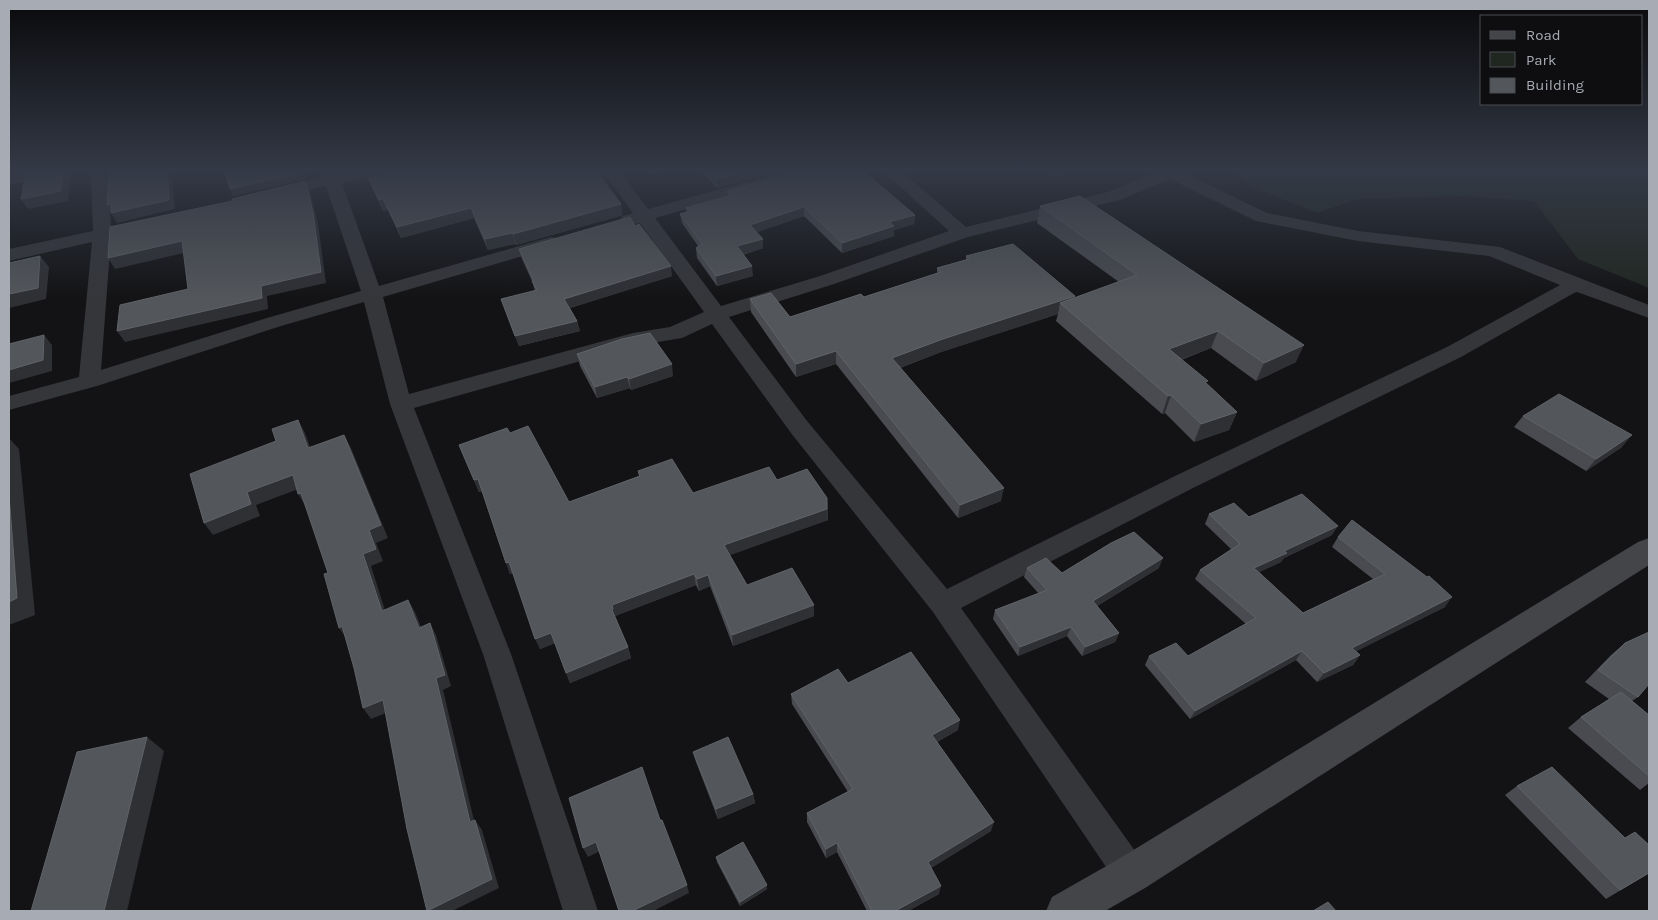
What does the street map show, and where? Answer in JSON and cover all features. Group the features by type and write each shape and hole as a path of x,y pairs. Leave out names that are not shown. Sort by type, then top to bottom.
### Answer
{"main road":[{"path":"1066,911 1131,874 1649,550"}],"street":[{"path":"90,381 102,234 101,213"},
{"path":"343,213 372,294 401,404 497,654 580,911"},
{"path":"642,213 799,427 943,604 1131,874"},
{"path":"616,224 655,213"},
{"path":"939,213 962,233"},
{"path":"401,404 633,340 675,333 717,314 827,280 962,233 1044,213"},
{"path":"1253,213 1262,217 1358,236 1493,251 1649,312"},
{"path":"9,255 159,220"},
{"path":"9,403 90,381 274,322 569,237"},
{"path":"943,604 1184,482 1454,352 1577,285"}],"green space":[{"path":"1543,213 1649,213 1649,288 1578,259"}],"building":[{"path":"176,213 313,213 321,272 261,286 262,298 117,331 120,305 188,289 182,241 108,258 110,227"},
{"path":"390,213 452,213 397,227"},
{"path":"473,213 589,213 513,234 485,239"},
{"path":"786,213 750,225 763,239 737,246 752,266 716,276 696,248 702,244 680,214"},
{"path":"810,213 913,213 915,215 889,222 894,226 842,243"},
{"path":"1050,213 1105,213 1304,345 1264,363 1218,331 1169,349 1208,381 1205,382 1237,412 1201,424 1171,395 1168,396 1060,303 1137,275"},
{"path":"630,217 635,226 639,224 671,266 564,299 577,321 515,336 501,299 537,290 519,249"},
{"path":"1013,244 1075,296 943,339 892,358 1004,488 960,505 836,351 796,364 750,299 771,293 790,317 861,294 864,297 941,272 937,268 969,259 966,256"},
{"path":"40,256 38,288 9,294 9,263"},
{"path":"650,333 672,364 629,379 627,377 595,387 577,354 622,339"},
{"path":"44,335 43,360 9,370 9,344"},
{"path":"1559,394 1632,435 1596,459 1523,416"},
{"path":"298,420 308,448 344,435 381,525 369,530 376,549 363,554 382,611 408,600 419,628 430,623 445,675 436,678 470,822 475,820 492,879 427,911 407,829 383,700 363,708 342,626 339,628 324,574 328,573 301,493 298,494 293,475 247,492 251,504 204,523 190,474 276,441 272,429"},
{"path":"528,426 569,502 640,476 638,471 672,459 693,493 769,467 777,480 807,469 827,498 827,509 724,545 747,585 792,568 814,605 732,635 708,575 697,579 694,574 612,605 612,610 628,647 566,673 551,633 535,639 509,562 506,563 478,479 474,480 459,445 507,428 510,433"},
{"path":"1302,494 1338,526 1284,551 1287,553 1254,568 1303,613 1385,574 1338,537 1352,520 1427,577 1429,576 1452,597 1352,648 1360,655 1324,673 1302,651 1195,711 1149,656 1176,643 1188,656 1256,618 1200,570 1240,544 1209,514 1234,503 1249,517"},
{"path":"9,495 17,598 9,602"},
{"path":"1134,532 1163,558 1093,601 1119,633 1085,647 1071,627 1020,647 995,610 1047,590 1027,568 1046,558 1062,573 1111,543"},
{"path":"1649,632 1649,684 1638,697 1598,670 1625,643"},
{"path":"911,652 960,720 932,735 994,822 928,862 941,886 895,911 872,911 837,843 826,849 807,813 853,789 791,694 838,669 848,683"},
{"path":"1621,692 1649,715 1649,776 1581,717"},
{"path":"147,737 104,911 31,911 77,752"},
{"path":"728,737 753,794 716,809 693,752"},
{"path":"642,767 660,820 662,820 687,885 632,911 619,911 596,842 583,848 569,798"},
{"path":"1552,767 1625,838 1635,832 1649,845 1649,873 1620,890 1517,786"},
{"path":"743,842 767,885 740,902 716,857"},
{"path":"1328,902 1336,911 1313,911"}]}
